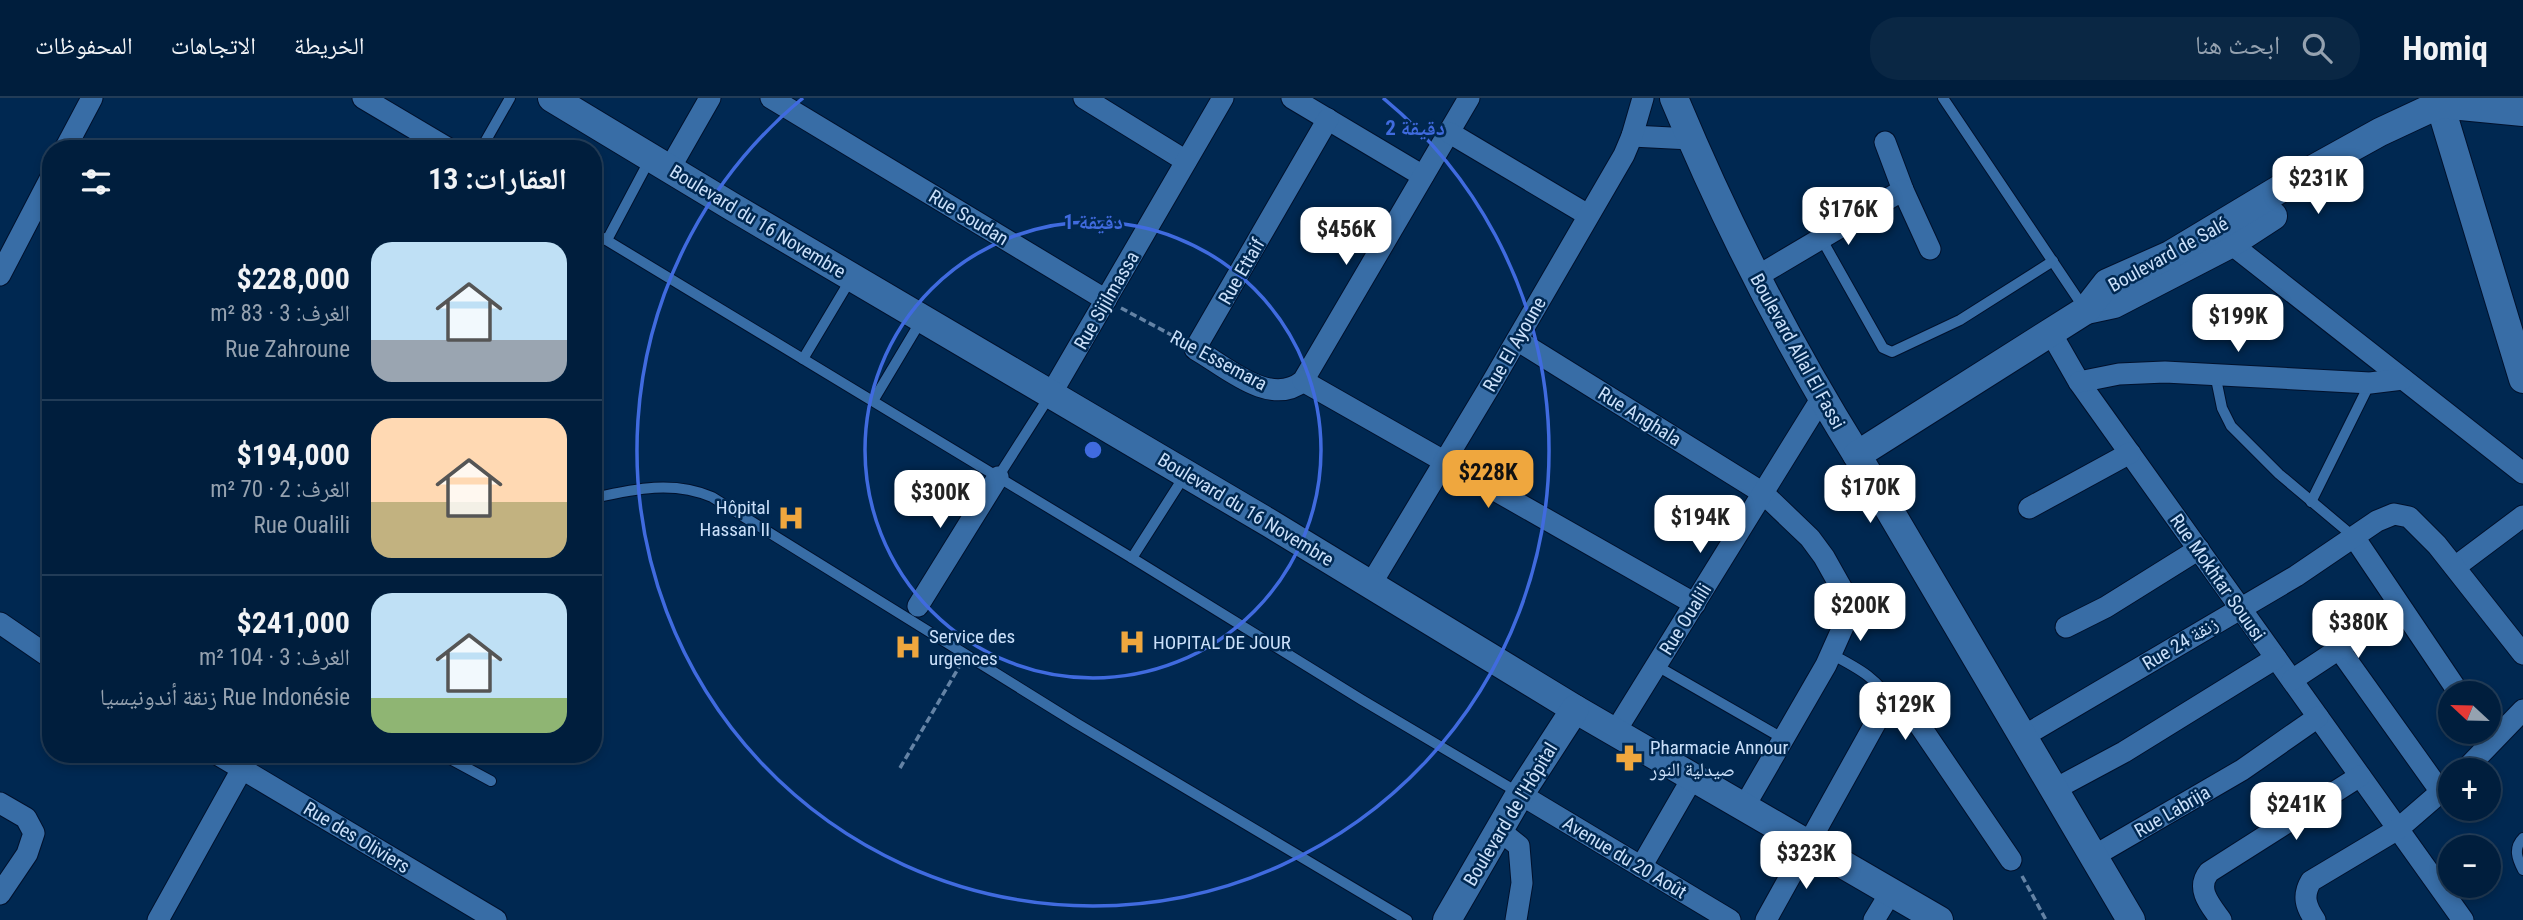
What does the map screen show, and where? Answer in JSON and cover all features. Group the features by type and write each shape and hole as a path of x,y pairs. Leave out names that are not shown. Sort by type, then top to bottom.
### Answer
{"street":[{"path":"70,140 92,98"},
{"path":"363,98 385,103 436,140"},
{"name":"Boulevard du 16 Novembre","path":"552,98 1371,584 1575,709 1939,920"},
{"path":"660,163 710,98"},
{"name":"Rue Soudan","path":"771,98 1106,300"},
{"path":"1084,98 1186,161"},
{"name":"Rue Sijilmassa","path":"1051,394 1223,98"},
{"path":"1292,98 1423,176"},
{"path":"1469,98 1303,381 1695,604"},
{"name":"Rue El Ayoune","path":"1371,584 1517,340 1588,215 1632,136 1643,98"},
{"name":"Boulevard Allal El Fassi","path":"1674,98 1756,277 1821,399 1857,455 2131,920"},
{"path":"2442,108 2523,112"},
{"path":"2442,108 2523,131"},
{"path":"2442,108 2523,379"},
{"name":"Boulevard de Salé","path":"1857,455 2085,310 2107,283 2170,255 2222,237 2315,168 2380,132 2442,108"},
{"name":"Rue Ettaif","path":"1195,349 1328,119"},
{"path":"1450,133 1588,215"},
{"path":"1632,136 1692,139"},
{"path":"1885,142 1930,249"},
{"path":"1756,277 1903,190"},
{"path":"0,275 42,194"},
{"path":"2222,237 2523,473"},
{"name":"Rue Mokhtar Souusi","path":"2051,333 2080,382 2463,920"},
{"name":"Rue Anghala","path":"1517,340 1763,494 1810,538 1847,598 1847,618 1831,654 1744,807"},
{"name":"Rue Essemara","path":"1195,349 1256,385 1266,388 1285,391 1303,381"},
{"path":"2080,382 2137,372 2370,383 2403,379"},
{"name":"Rue Oualili","path":"1615,732 1821,399"},
{"path":"2029,508 2130,453"},
{"path":"918,606 998,477"},
{"name":"Rue 24 زنقة","path":"2024,736 2296,576 2387,516 2400,514 2409,517 2455,567"},
{"path":"2523,516 2455,567 2523,654"},
{"path":"2354,537 2451,681"},
{"path":"2066,627 2106,607 2199,549"},
{"path":"2292,680 2339,649 2398,604"},
{"path":"0,623 42,651"},
{"path":"2339,649 2438,779"},
{"path":"2055,789 2146,739 2276,658"},
{"path":"1766,920 1876,722 1884,711 1894,708 1905,709 1914,717 2011,860"},
{"name":"Boulevard de l'Hôpital","path":"1447,920 1520,794 1575,709"},
{"name":"Rue Labrija","path":"2094,856 2242,770 2319,718"},
{"path":"2501,730 2521,718"},
{"path":"2474,758 2485,744"},
{"path":"162,919 242,763"},
{"name":"Rue des Oliviers","path":"245,763 496,920"},
{"path":"2221,920 2204,895 2203,881 2208,872 2360,776"},
{"path":"1641,867 1693,778"},
{"name":"Avenue du 20 Août","path":"1520,794 1730,920"},
{"path":"2315,920 2306,902 2306,891 2311,881 2398,829 2438,794"},
{"path":"0,803 26,818 34,833 27,853 0,894"},
{"path":"1499,830 1520,846 1522,883 1516,920"},
{"path":"1874,920 1891,892"}],"lane":[{"path":"486,140 510,98"},
{"path":"1943,98 2085,310"},
{"path":"607,240 660,163"},
{"path":"602,237 1520,794"},
{"path":"1821,238 1883,348 1892,352 1960,320 2053,261"},
{"path":"803,359 853,277"},
{"path":"873,401 922,319"},
{"path":"2215,374 2222,408 2231,426 2311,502 2354,537"},
{"path":"2311,502 2370,383"},
{"path":"998,477 1051,394"},
{"path":"1132,558 1185,474"},
{"path":"602,496 648,488 694,489 712,497 1407,920"},
{"path":"1831,654 1857,668 1881,686 1894,708"},
{"path":"1657,666 1782,738"},
{"path":"458,763 491,781"},
{"path":"2523,838 2516,854 2523,870"}],"path":[{"name":"Rue Essemara","path":"1106,300 1195,349"},
{"path":"900,768 966,654"},
{"path":"2011,860 2046,920"}],"place":[{"name":"Hôpital Hassan II","path":"791,518"},
{"name":"HOPITAL DE JOUR","path":"1132,642"},
{"name":"Service des urgences","path":"908,647"},
{"name":"Pharmacie Annour صيدلية النور","path":"1629,758"}]}
